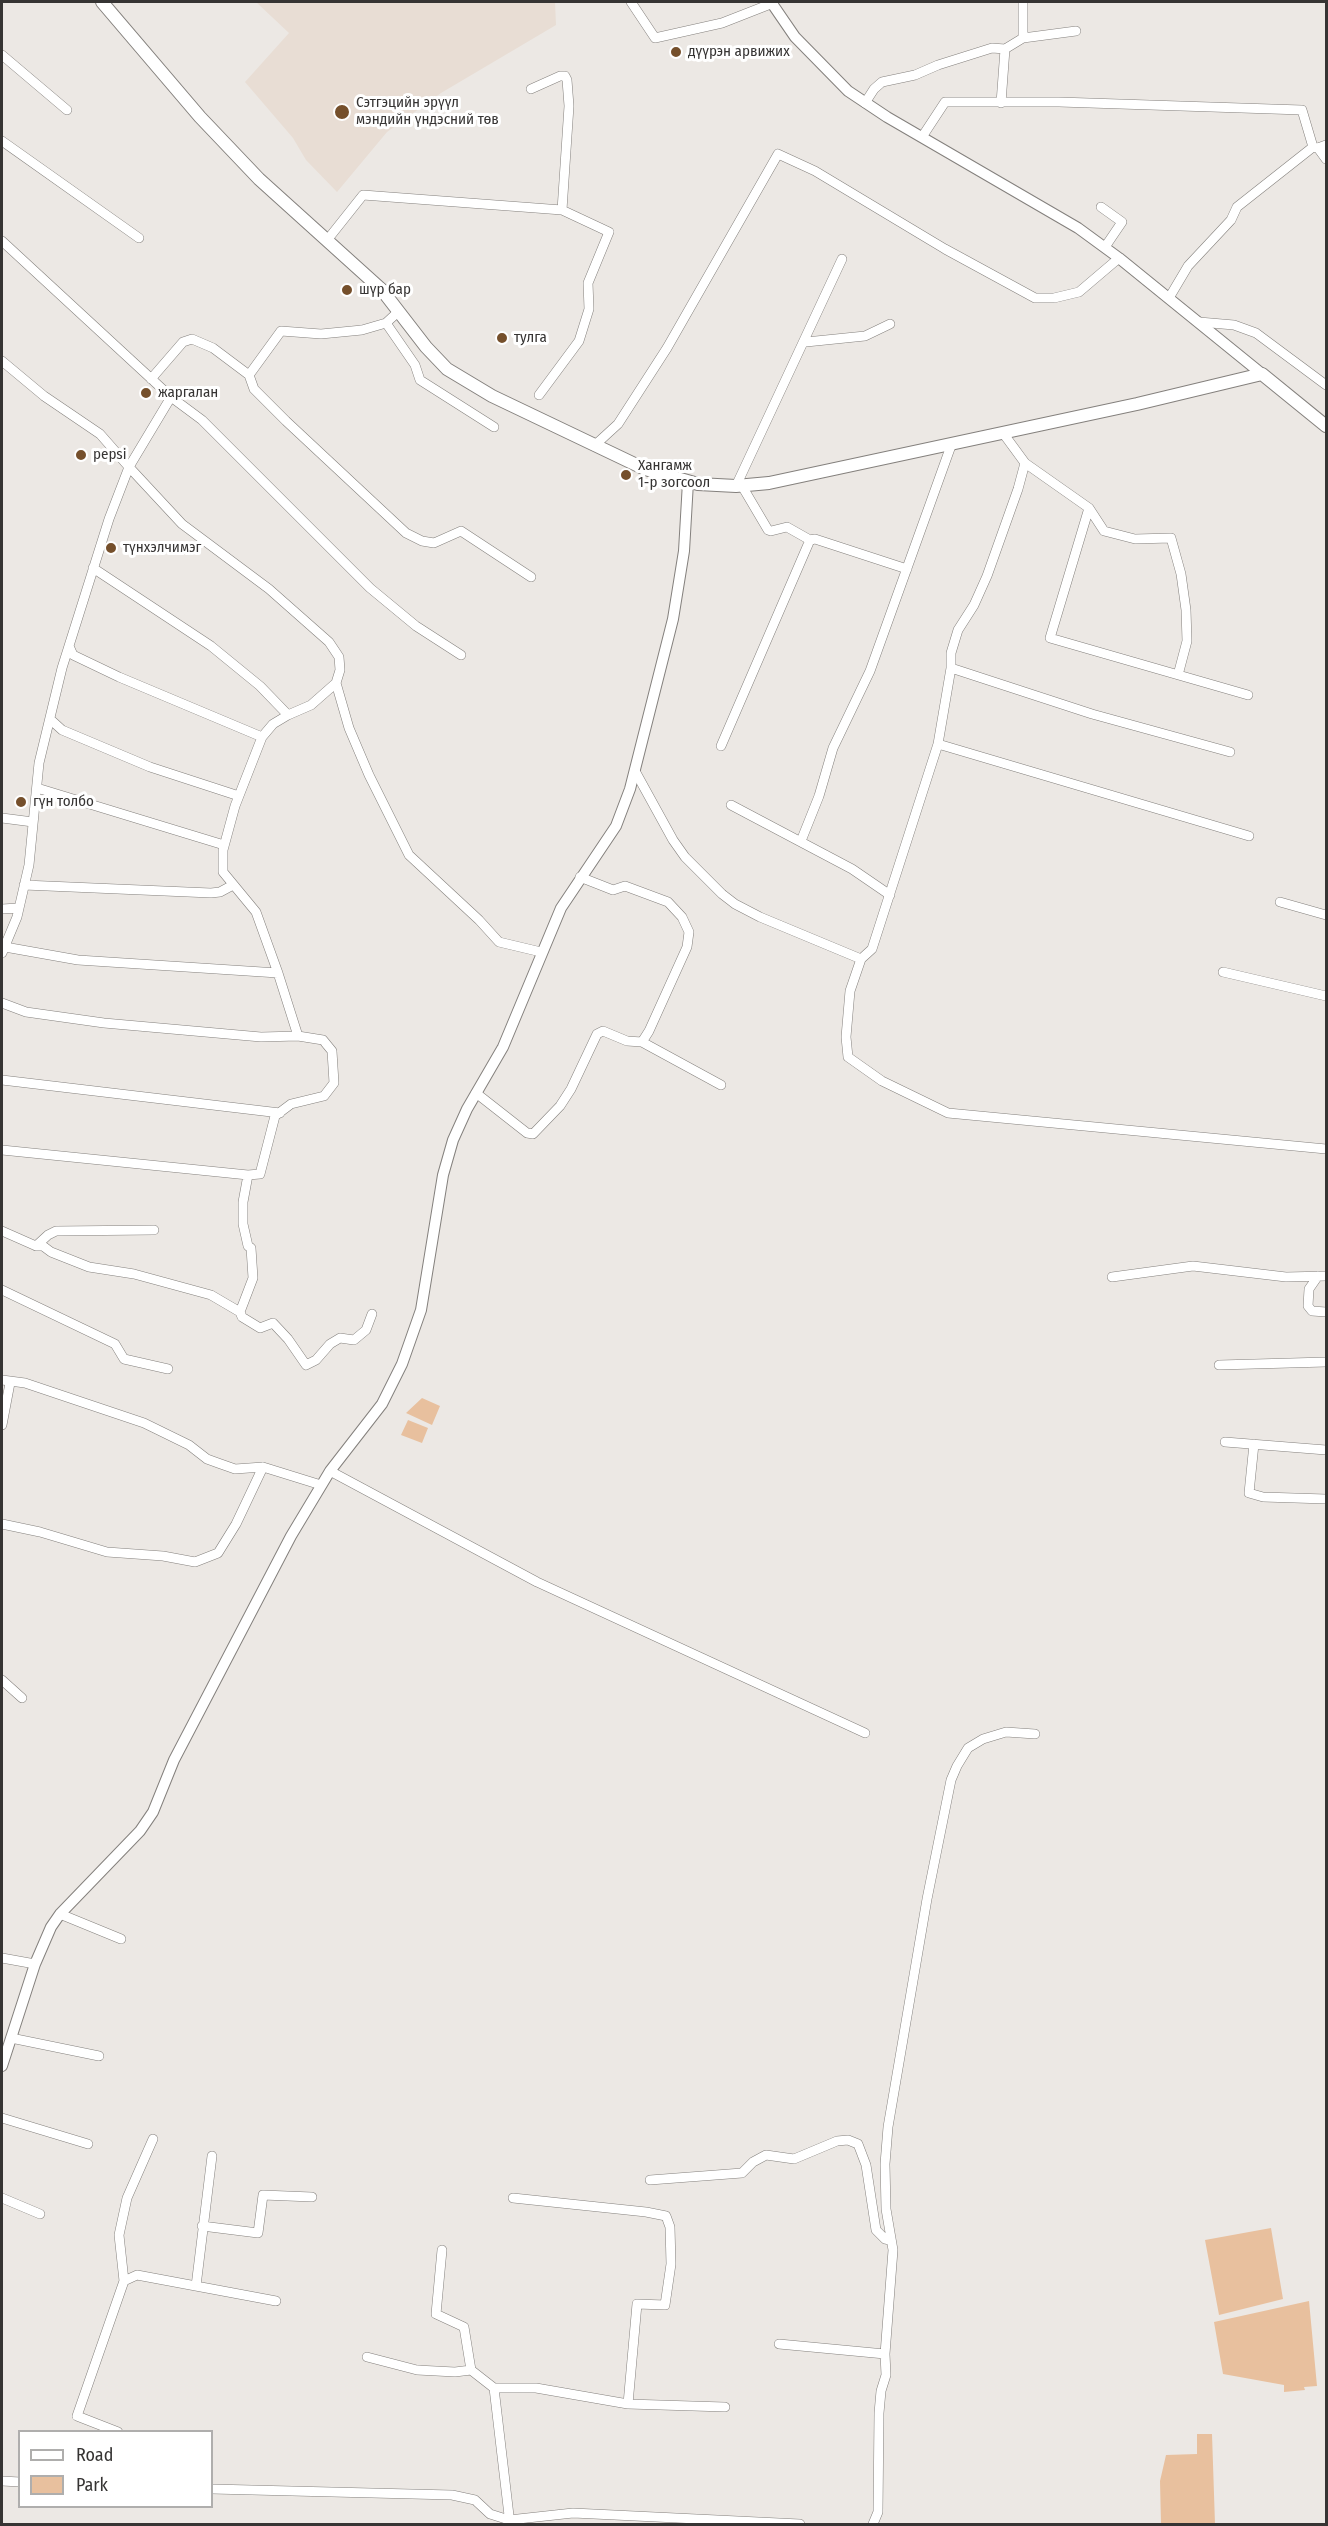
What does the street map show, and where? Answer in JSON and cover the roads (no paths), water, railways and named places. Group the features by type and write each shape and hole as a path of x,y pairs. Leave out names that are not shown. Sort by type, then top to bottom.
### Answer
{"main road":[{"path":"102,2 215,133 259,178 382,290 426,347 457,376 492,396 645,469 688,482 739,486 785,480 1262,374 1326,426"}],"street":[{"path":"631,2 656,38 722,23 772,2 795,37 812,56 832,77 864,103 1052,212 1105,247 1262,374"},
{"path":"1023,2 1023,38"},
{"path":"864,103 874,88 882,82 915,75 938,65 992,48 1005,49 1023,38 1076,31"},
{"path":"1001,103 1005,49"},
{"path":"2,55 67,110"},
{"path":"531,89 560,76 565,76 567,80 568,106 562,210"},
{"path":"922,138 945,102 1059,102 1302,110 1326,159"},
{"path":"2,141 139,238"},
{"path":"1169,298 1188,266 1231,220 1237,207 1319,147"},
{"path":"594,446 618,424 667,348 778,154 814,171 945,249 1035,298 1054,298 1079,292 1119,258"},
{"path":"328,239 363,195 562,210 609,232 588,283 589,309 579,341 540,395"},
{"path":"1101,207 1122,222 1105,247"},
{"path":"2,241 171,397 202,420 370,588 416,626 461,655"},
{"path":"842,259 739,486 768,530 786,527 810,540 815,539 907,569"},
{"path":"249,375 281,331 321,334 362,330 386,323 399,312"},
{"path":"1199,322 1234,325 1256,333 1326,385"},
{"path":"386,323 415,365 420,380 494,427"},
{"path":"806,342 865,336 890,324"},
{"path":"151,379 183,342 192,339 213,348 249,375 254,389 406,533 422,541 434,543 461,531 531,576"},
{"path":"2,361 44,396 100,434 170,512 196,536 269,589 318,632 339,657 340,670 336,683 311,705 273,724 262,737 239,796 224,845 224,872 256,912 298,1036"},
{"path":"171,397 129,467 93,568 69,646 39,763 24,885 3,950 78,960 278,973"},
{"path":"1003,433 1025,463 1089,508 1104,531 1135,539 1171,538 1181,574 1186,610 1187,640 1178,675"},
{"path":"801,841 819,796 834,748 870,671 952,443"},
{"path":"1025,463 987,576 974,605 958,630 951,653 951,668 938,744 872,949 861,959 850,991 846,1037 848,1057 882,1081 948,1113 1326,1149"},
{"path":"2,2066 46,1937 60,1914 140,1831 153,1812 174,1760 291,1536 330,1471 382,1404 412,1340 421,1310 447,1157 459,1125 503,1047 557,916 580,877 616,826 635,771 673,619 684,551 688,482"},
{"path":"1089,508 1050,638 1248,695"},
{"path":"722,746 810,540"},
{"path":"93,568 211,646 260,686 288,716"},
{"path":"69,646 73,655 119,677 262,737"},
{"path":"951,668 1092,714 1230,752"},
{"path":"336,683 359,753 409,855 479,920 499,942 542,952"},
{"path":"50,719 62,730 150,766 239,796"},
{"path":"938,744 1250,836"},
{"path":"635,771 673,840 685,857 722,894 735,904 760,916 861,959"},
{"path":"37,788 224,845"},
{"path":"731,805 852,869 890,895"},
{"path":"2,818 33,822"},
{"path":"580,877 613,890 625,886 668,902 682,917 689,932 687,947 642,1042"},
{"path":"24,885 211,893 220,892 233,885"},
{"path":"1280,902 1326,915"},
{"path":"2,909 18,908"},
{"path":"1223,972 1326,996"},
{"path":"2,1003 26,1012 104,1023 261,1037 298,1036 323,1040 332,1051 334,1083 324,1096 291,1104 275,1116 260,1174 248,1175 2,1150"},
{"path":"476,1094 527,1133 533,1134 560,1106 571,1089 597,1034 603,1031 627,1041 642,1042 722,1085"},
{"path":"2,1080 279,1113"},
{"path":"240,1312 253,1278 251,1248 248,1246 243,1224 243,1202 248,1175"},
{"path":"36,1246 56,1231 154,1230"},
{"path":"2,1231 36,1246 43,1246 51,1252 89,1267 134,1274 211,1295 240,1312 242,1317 260,1328 273,1323 288,1338 306,1365 316,1360 330,1344 340,1338 354,1340 366,1330 372,1314"},
{"path":"1112,1277 1193,1266 1286,1277 1322,1276"},
{"path":"1322,1276 1309,1289 1308,1306 1312,1311 1326,1312"},
{"path":"2,1290 115,1344 124,1359 168,1369"},
{"path":"1219,1365 1326,1362"},
{"path":"2,1425 6,1382 25,1383 144,1424 189,1445 207,1459 235,1469 263,1467 321,1485"},
{"path":"1224,1442 1326,1450"},
{"path":"1254,1444 1250,1493 1263,1497 1326,1499"},
{"path":"2,1524 40,1532 106,1552 163,1556 195,1562 218,1553 236,1524 263,1467"},
{"path":"330,1471 537,1582 864,1733"},
{"path":"2,1680 22,1698"},
{"path":"873,2524 878,2512 879,2413 881,2391 886,2375 885,2354 893,2250 886,2209 885,2164 888,2127 927,1899 951,1780 968,1748 983,1739 1006,1732 1035,1734"},
{"path":"60,1914 120,1939"},
{"path":"2,1958 35,1964"},
{"path":"11,2037 99,2056"},
{"path":"2,2118 88,2144"},
{"path":"113,2430 76,2416 124,2281 119,2235 127,2198 153,2139"},
{"path":"650,2180 742,2173 753,2162 766,2155 794,2159 837,2141 848,2140 858,2144 867,2165 876,2230 885,2239 890,2240"},
{"path":"196,2286 212,2156"},
{"path":"202,2226 258,2233 263,2195 312,2197"},
{"path":"2,2198 40,2214"},
{"path":"513,2198 646,2211 666,2216 670,2227 671,2264 665,2305 637,2304 628,2404"},
{"path":"442,2250 436,2314 464,2327 471,2370 494,2388 536,2388 628,2404 725,2407"},
{"path":"124,2281 137,2275 276,2301"},
{"path":"779,2344 885,2354"},
{"path":"367,2357 417,2370 455,2372 471,2370"},
{"path":"494,2388 510,2522"},
{"path":"2,2481 18,2482"},
{"path":"213,2489 452,2495 475,2500 490,2514 510,2522 573,2513 800,2524"}],"place":[{"name":"дүүрэн арвижих","path":"676,52"},
{"name":"Сэтгэцийн эрүүл мэндийн үндэсний төв","path":"342,112"},
{"name":"шүр бар","path":"347,290"},
{"name":"тулга","path":"502,338"},
{"name":"жаргалан","path":"146,393"},
{"name":"pepsi","path":"81,455"},
{"name":"Хангамж 1-р зогсоол","path":"626,475"},
{"name":"түнхэлчимэг","path":"111,548"},
{"name":"гүн толбо","path":"21,802"}]}
